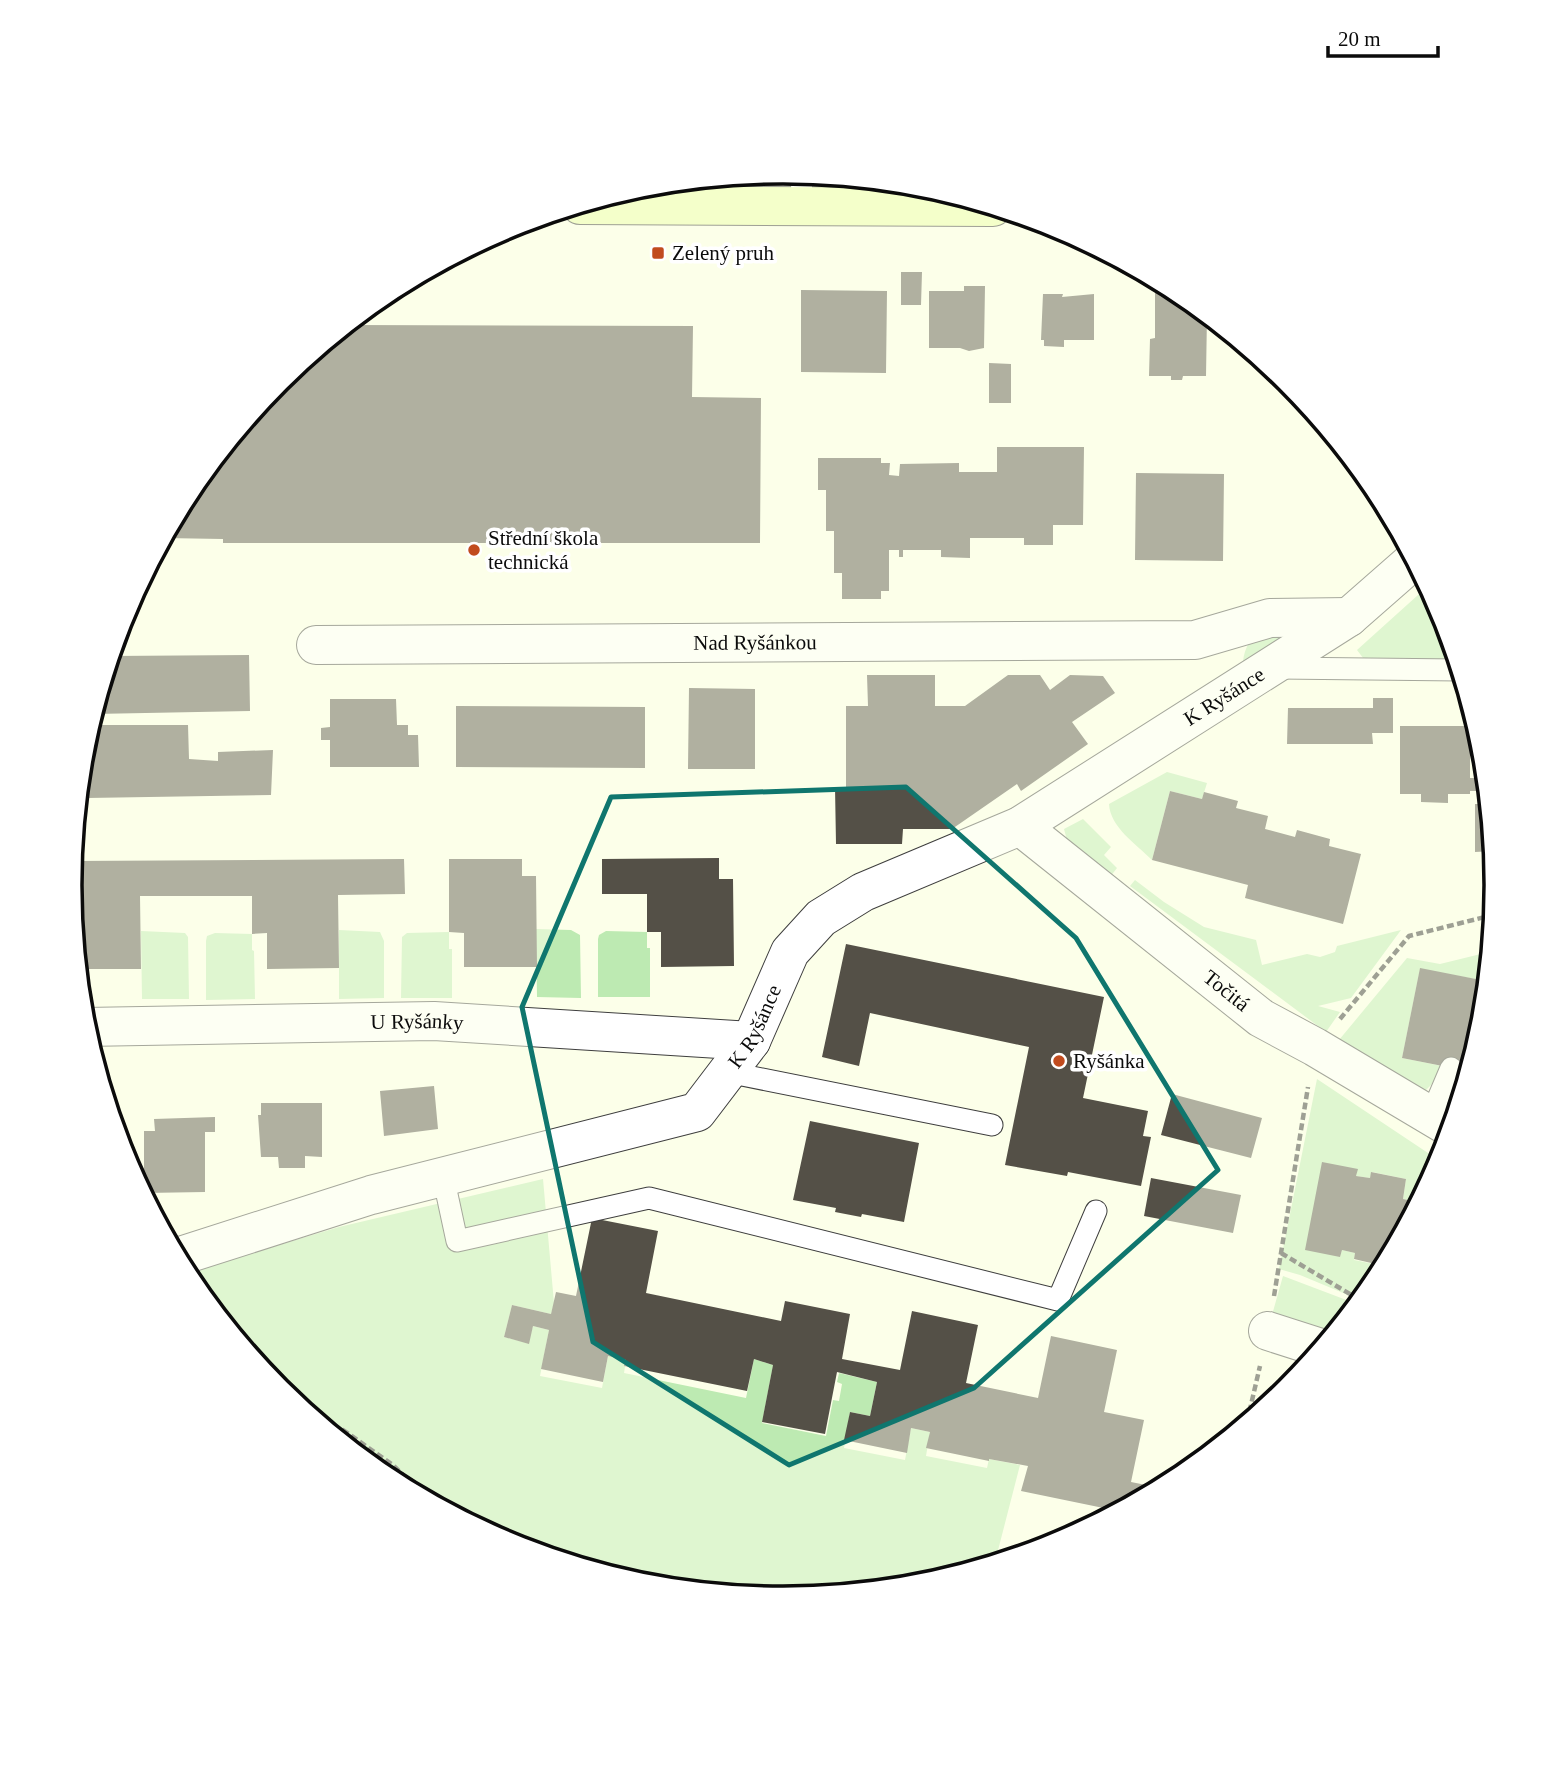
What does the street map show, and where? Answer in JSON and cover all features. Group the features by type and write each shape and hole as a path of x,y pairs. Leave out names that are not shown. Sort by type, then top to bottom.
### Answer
{"street":[{"path":"630,202 801,190 938,202"},
{"name":"K Ryšánce","path":"187,1254 371,1195 697,1112 751,1041 790,952 821,918 863,892 1020,826 1349,617 1407,567"},
{"name":"Nad Ryšánkou","path":"316,645 1195,640 1270,618 1349,617"},
{"path":"1195,640 1259,676"},
{"name":"Točitá","path":"1020,826 1261,1018 1441,1121"},
{"name":"U Ryšánky","path":"97,1027 434,1021 751,1041"},
{"path":"1268,1331 1312,1345"}],"lane":[{"name":"K Ryšánce","path":"1259,676 1450,670"},
{"path":"1441,1121 1451,1068"},
{"path":"727,1072 992,1125"},
{"path":"443,1176 457,1241 649,1198 1058,1300 1096,1211"}],"path":[{"path":"1364,992 1409,936 1483,918"},
{"path":"1283,1239 1315,1047"},
{"path":"1281,1253 1351,1295"},
{"path":"1250,1407 1268,1331"},
{"path":"343,1430 399,1471"}],"highlighted area":[{"path":"906,787 1076,938 1218,1170 974,1388 789,1465 593,1342 522,1007 611,797"}],"green space":[{"path":"1419,594 1447,661 1373,671 1357,650"},
{"path":"1260,630 1309,633 1243,671 1246,648"},
{"path":"1167,772 1207,783 1202,799 1170,791 1152,860 1119,828 1110,812 1109,804"},
{"path":"1083,819 1111,847 1104,855 1117,868 1110,877 1068,844 1064,829"},
{"path":"1135,880 1204,927 1256,940 1262,965 1307,954 1320,957 1335,952 1337,946 1401,930 1351,998 1318,1006 1340,1012 1326,1032 1130,886"},
{"path":"536,929 571,930 580,935 581,998 537,997"},
{"path":"339,930 380,932 384,941 384,998 339,999"},
{"path":"141,931 185,933 188,937 189,999 142,999"},
{"path":"606,931 647,932 647,948 650,948 650,997 598,997 598,939 599,935"},
{"path":"449,932 449,949 452,949 452,998 401,998 402,937 407,933"},
{"path":"215,933 252,934 255,999 206,1000 206,941 207,936"},
{"path":"1480,954 1477,979 1420,969 1402,1058 1442,1066 1440,1076 1423,1093 1339,1040 1407,958 1440,964"},
{"path":"1317,1079 1430,1154 1408,1200 1403,1199 1406,1179 1372,1172 1370,1178 1356,1176 1357,1169 1340,1257 1342,1250 1355,1253 1354,1260 1372,1264 1350,1296 1279,1269"},
{"path":"543,1179 554,1303 551,1314 512,1305 504,1337 528,1343 533,1326 549,1330 540,1376 602,1388 608,1356 626,1360 624,1373 746,1398 754,1359 773,1365 762,1423 826,1436 833,1400 839,1401 842,1384 837,1382 839,1373 877,1382 870,1416 850,1412 844,1448 905,1460 911,1428 930,1432 926,1456 987,1468 989,1459 1020,1465 998,1552 920,1572 874,1580 783,1586 737,1584 692,1580 602,1562 558,1549 473,1513 394,1468 321,1412 287,1381 256,1347 197,1270 339,1227"},
{"path":"1283,1276 1347,1300 1323,1331 1272,1315"}],"building":[{"path":"901,272 922,272 921,305 901,305"},
{"path":"964,286 985,286 984,348 969,351 960,348 929,348 929,291 964,291"},
{"path":"801,290 887,291 886,373 801,372"},
{"path":"1156,292 1207,327 1206,376 1183,376 1182,380 1171,380 1171,376 1149,376 1150,339 1155,338"},
{"path":"1043,294 1063,294 1062,297 1094,294 1094,340 1064,340 1064,347 1044,346 1044,340 1041,340"},
{"path":"362,325 693,326 692,397 761,398 760,543 223,543 223,539 174,538 200,496 256,423 287,389"},
{"path":"989,363 1011,364 1011,403 989,403"},
{"path":"997,447 1084,447 1083,525 1053,525 1053,545 1024,545 1024,538 970,538 970,558 941,557 941,550 903,550 903,557 899,557 899,550 889,550 889,591 881,591 881,599 842,599 842,573 834,573 834,531 826,531 826,490 818,490 818,458 881,458 881,463 890,463 889,475 899,476 900,464 959,463 959,472 997,472"},
{"path":"1136,473 1224,474 1223,561 1135,560"},
{"path":"249,655 250,711 104,714 121,656"},
{"path":"867,675 935,675 935,706 965,706 1008,675 1040,675 1050,690 1070,675 1103,676 1115,693 1072,722 1088,744 1021,791 1017,784 952,829 903,829 902,844 836,844 835,787 846,787 846,706 868,706"},
{"path":"689,688 755,689 755,769 688,769"},
{"path":"1373,698 1393,698 1393,733 1372,733 1373,744 1287,744 1288,708 1373,708"},
{"path":"330,699 396,699 397,725 408,725 408,735 418,735 419,767 330,767 330,740 321,740 321,728 330,727"},
{"path":"456,706 645,707 645,768 456,767"},
{"path":"101,725 188,725 189,759 218,761 218,752 273,750 271,795 88,798"},
{"path":"1400,726 1465,726 1470,748 1470,778 1475,778 1477,791 1470,791 1470,794 1448,794 1448,803 1421,802 1421,794 1400,794"},
{"path":"1170,791 1202,799 1204,792 1238,801 1236,808 1268,816 1265,829 1295,837 1297,830 1330,839 1329,846 1361,854 1343,924 1245,898 1248,885 1152,860"},
{"path":"1475,804 1479,804 1483,852 1475,852"},
{"path":"719,858 719,879 733,879 734,966 661,967 661,932 647,932 647,894 602,894 602,859"},
{"path":"404,859 405,894 338,895 339,968 267,969 267,933 252,934 252,896 140,896 141,969 87,969 83,861"},
{"path":"449,859 522,859 522,876 536,876 537,967 464,967 464,933 449,932"},
{"name":"Ryšánka","path":"846,944 1104,997 1083,1098 1148,1111 1143,1136 1151,1137 1141,1186 1068,1172 1067,1176 1005,1165 1029,1047 870,1013 859,1066 822,1057"},
{"path":"1420,968 1477,979 1459,1069 1402,1058"},
{"path":"434,1086 438,1129 384,1136 380,1091"},
{"path":"1172,1094 1262,1118 1251,1158 1161,1135"},
{"path":"261,1103 322,1103 322,1157 305,1156 305,1168 279,1168 278,1157 261,1157 258,1115 261,1115"},
{"path":"215,1117 215,1132 205,1132 205,1192 154,1193 144,1171 144,1131 155,1131 154,1119"},
{"path":"810,1121 919,1143 904,1222 835,1212 836,1208 793,1200"},
{"path":"1322,1162 1358,1169 1356,1176 1370,1178 1371,1172 1406,1179 1403,1199 1408,1200 1373,1263 1354,1259 1355,1253 1342,1250 1340,1257 1305,1250"},
{"path":"1151,1178 1241,1195 1233,1233 1144,1216"},
{"path":"592,1218 658,1231 646,1293 781,1321 785,1301 850,1314 842,1359 900,1370 912,1311 978,1325 966,1383 1038,1398 1051,1336 1117,1350 1104,1412 1144,1420 1131,1482 1145,1485 1103,1508 1021,1491 1028,1466 926,1448 930,1432 911,1428 907,1453 844,1440 850,1412 870,1416 877,1382 837,1372 825,1434 762,1422 773,1365 754,1359 747,1391 624,1366 626,1360 608,1356 603,1382 541,1369 549,1330 533,1326 529,1344 504,1337 512,1305 551,1314 556,1292 576,1296"}],"place":[{"name":"Zelený pruh","path":"658,253"},
{"name":"Střední škola technická","path":"474,550"},
{"name":"Ryšánka","path":"1059,1061"}]}
